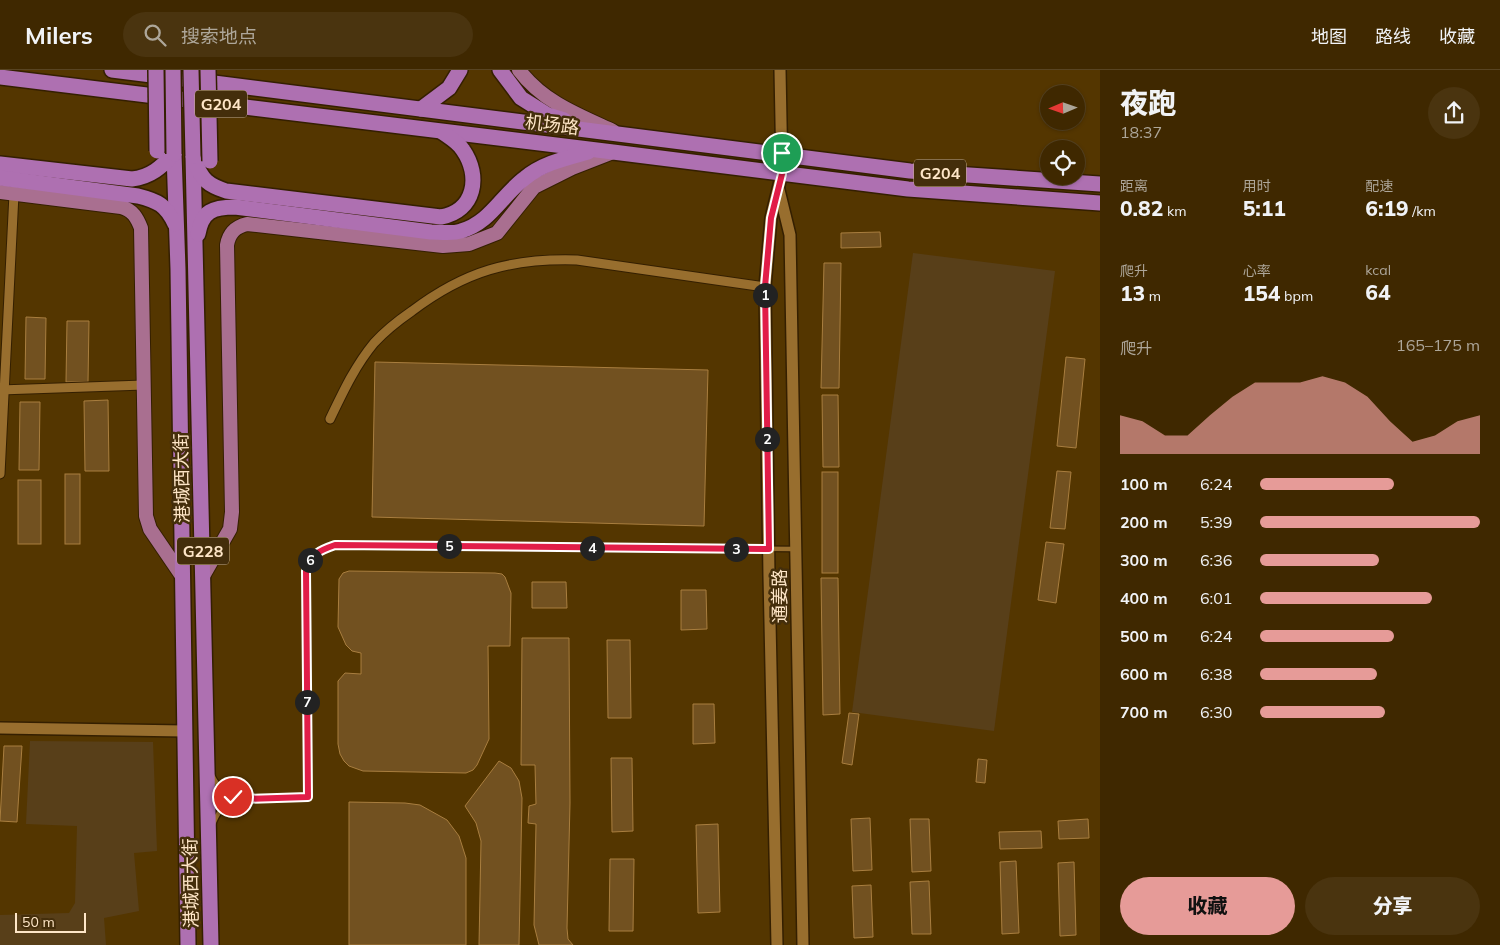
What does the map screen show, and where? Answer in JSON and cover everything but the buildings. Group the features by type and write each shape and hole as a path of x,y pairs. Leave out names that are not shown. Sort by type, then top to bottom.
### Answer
{"highway":[{"name":"机场路","path":"112,70 782,153 910,171 1100,184"},
{"path":"153,173 158,159 156,70"},
{"name":"港城西大街","path":"173,70 188,945"},
{"name":"港城西大街","path":"191,70 211,945"},
{"path":"208,70 210,161 212,177 218,188"},
{"path":"421,109 449,88 460,70"},
{"path":"500,70 522,98 548,115 599,131"},
{"name":"机场路","path":"0,77 598,150 780,181 1100,203"},
{"path":"193,156 203,179 218,188 238,193 432,218 449,216 463,206 473,187 474,175 462,148 442,132"},
{"path":"196,271 200,228 207,214 220,206 235,206 431,232 460,232 477,225 492,213 508,193 526,176 554,162 598,150"},
{"path":"0,164 132,179 142,178 153,173 174,154"},
{"path":"0,178 138,196 152,200 162,206 171,216 176,227"}],"main road":[{"path":"519,70 530,84 561,107 616,133"},
{"path":"203,576 230,529 232,512 227,245 233,231 247,224 443,246 469,244 497,233 534,187 572,168 613,152"},
{"path":"7,193 121,207 133,213 138,219 141,228 146,516 150,529 182,576"}],"street":[{"path":"780,70 782,153 780,181"},
{"name":"通姜路","path":"776,945 765,287 771,218 780,181"},
{"name":"通姜路","path":"780,181 790,235 803,945"},
{"path":"0,474 7,193"},
{"path":"330,419 349,379 375,343 400,320 432,296 486,269 520,261 577,260 765,287"},
{"path":"2,390 144,385"},
{"path":"0,728 184,731"}],"lane":[{"path":"207,758 215,781 225,792 233,797 243,799 308,797 306,571 311,558 320,550 335,545 797,549"},
{"path":"209,840 213,823 224,806 243,799"}],"shaded area":[{"path":"913,253 1055,271 994,731 852,712"},
{"path":"30,741 153,742 157,851 134,853 139,911 104,918 106,945 0,945 0,915 69,913 75,903 77,826 26,824"}],"route":[{"path":"233,797 243,799 308,797 306,571 311,558 320,550 335,545 769,549 765,287 771,218 782,174 782,153"}]}
